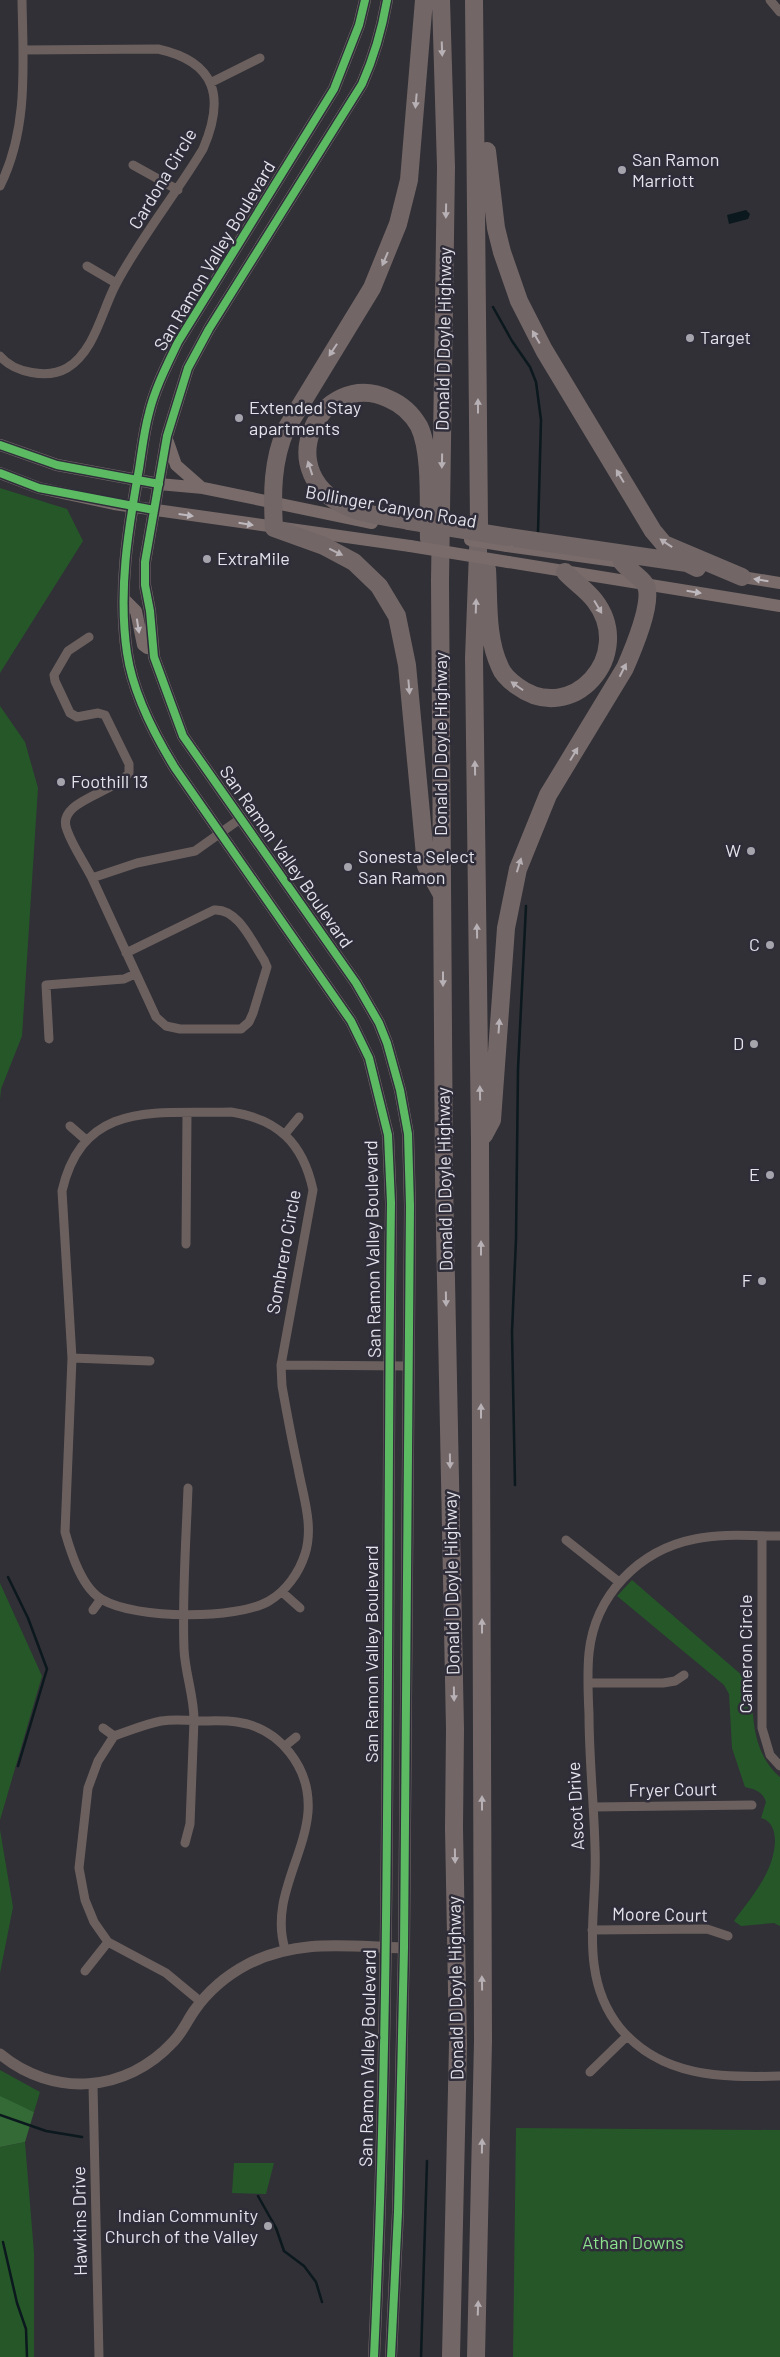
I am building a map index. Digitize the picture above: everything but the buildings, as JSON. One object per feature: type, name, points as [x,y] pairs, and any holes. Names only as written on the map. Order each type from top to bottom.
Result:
[{"type":"highway","points":[[424,0],[409,180],[398,224],[372,288],[286,429],[277,451],[272,502],[274,528],[324,546],[354,562],[379,586],[397,616],[406,665],[426,866],[442,896]]},
{"type":"highway","name":"Donald D Doyle Highway","points":[[441,0],[446,167],[440,581],[444,1180],[455,1718],[458,2044],[451,2357]]},
{"type":"highway","name":"Donald D Doyle Highway","points":[[474,0],[479,525],[474,658],[480,1142],[483,2051],[476,2357]]},
{"type":"highway","points":[[475,91],[485,118],[490,190],[498,236],[510,277],[530,324],[653,531],[664,544],[742,577]]},
{"type":"highway","points":[[440,581],[431,570],[426,455],[418,425],[409,412],[397,402],[384,396],[368,393],[352,395],[338,400],[317,419],[307,447],[307,462],[312,475],[322,488],[334,499],[353,509],[409,525],[507,542],[687,563],[704,571]]},
{"type":"highway","points":[[479,525],[486,538],[490,620],[495,655],[500,669],[510,681],[523,690],[538,696],[561,696],[583,688],[602,668],[607,656],[608,629],[602,613],[593,599],[565,572]]},
{"type":"highway","points":[[480,1142],[492,1120],[506,928],[518,869],[537,818],[548,795],[625,668],[634,647],[648,601],[645,584],[622,562]]},
{"type":"main road","name":"San Ramon Valley Boulevard","points":[[366,0],[359,25],[334,89],[178,342],[162,374],[149,413],[132,507],[123,578],[128,654],[138,691],[156,738],[219,833],[351,1021],[368,1058],[388,1135],[391,1203],[385,1947],[381,2210],[374,2357]]},
{"type":"main road","name":"San Ramon Valley Boulevard","points":[[387,0],[383,25],[371,64],[362,84],[209,329],[188,368],[167,436],[145,562],[145,586],[154,657],[183,736],[356,982],[380,1023],[400,1090],[408,1134],[409,1366],[404,1948],[398,2212],[391,2357]]},
{"type":"main road","points":[[167,436],[176,465],[186,476],[203,488]]},
{"type":"main road","name":"Bollinger Canyon Road","points":[[0,445],[57,465],[159,484],[203,488],[272,502],[409,525]]},
{"type":"main road","name":"Bollinger Canyon Road","points":[[0,473],[39,488],[132,507],[410,546],[780,606]]},
{"type":"main road","points":[[507,542],[622,562],[780,582]]},
{"type":"main road","points":[[124,599],[136,611],[143,645],[147,648],[153,648]]},
{"type":"street","points":[[0,186],[13,155],[20,122],[24,79],[22,0]]},
{"type":"street","points":[[770,0],[780,12]]},
{"type":"street","name":"Cardona Circle","points":[[0,356],[18,370],[53,372],[67,368],[82,354],[94,335],[116,283],[203,149],[212,128],[216,104],[210,82],[195,64],[175,53],[158,49],[22,50]]},
{"type":"street","points":[[210,82],[260,58]]},
{"type":"street","points":[[133,165],[178,190]]},
{"type":"street","points":[[87,266],[116,283]]},
{"type":"street","points":[[89,637],[68,651],[54,675],[55,681],[70,713],[77,717],[98,713],[105,715],[128,764],[129,773],[111,788],[73,806],[67,812],[64,820],[156,1018],[166,1026],[180,1029],[241,1029],[249,1022],[253,1013],[267,967],[233,914],[224,909],[214,910],[126,953]]},
{"type":"street","points":[[92,878],[137,863],[195,851],[240,819]]},
{"type":"street","points":[[49,1039],[46,985],[124,979],[135,974]]},
{"type":"street","name":"Sombrero Circle","points":[[231,1112],[250,1115],[268,1123],[285,1134],[299,1149],[310,1173],[313,1190],[281,1365],[282,1386],[308,1517],[305,1555],[294,1577],[282,1592],[254,1608],[229,1613],[184,1614],[149,1613],[124,1609],[101,1599],[78,1569],[70,1552],[66,1532],[72,1358],[62,1191],[66,1174],[75,1153],[86,1140],[105,1125],[123,1117],[231,1112]]},
{"type":"street","points":[[186,1244],[187,1113]]},
{"type":"street","points":[[285,1134],[299,1117]]},
{"type":"street","points":[[70,1126],[86,1140]]},
{"type":"street","points":[[72,1358],[150,1361]]},
{"type":"street","points":[[281,1365],[409,1366]]},
{"type":"street","points":[[185,1843],[190,1824],[194,1720],[194,1705],[184,1652],[188,1488]]},
{"type":"street","name":"Cameron Circle","points":[[762,1536],[762,1728],[770,1755],[780,1766]]},
{"type":"street","name":"Ascot Drive","points":[[780,1536],[712,1537],[682,1542],[643,1561],[619,1582],[597,1620],[589,1652],[588,1683],[589,1766],[593,1807],[595,1888],[592,1964],[599,1991],[606,2006],[627,2036],[656,2059],[691,2072],[720,2076],[780,2076]]},
{"type":"street","points":[[566,1540],[619,1582]]},
{"type":"street","points":[[282,1592],[300,1608]]},
{"type":"street","points":[[94,1610],[101,1599]]},
{"type":"street","points":[[588,1683],[664,1683],[675,1681],[684,1675]]},
{"type":"street","points":[[201,2002],[166,1972],[108,1942],[94,1922],[85,1900],[79,1868],[88,1788],[98,1760],[114,1736],[162,1721],[223,1721],[248,1724],[268,1734],[285,1746],[302,1774],[307,1792],[308,1810],[282,1903],[281,1924],[285,1949]]},
{"type":"street","points":[[103,1728],[114,1736]]},
{"type":"street","points":[[285,1746],[296,1737]]},
{"type":"street","name":"Fryer Court","points":[[593,1807],[752,1805]]},
{"type":"street","name":"Moore Court","points":[[592,1930],[707,1929],[728,1936]]},
{"type":"street","points":[[85,1971],[108,1942]]},
{"type":"street","points":[[0,2054],[38,2077],[55,2082],[93,2085],[123,2076],[153,2060],[174,2041],[201,2002],[238,1969],[285,1949],[310,1945],[404,1948]]},
{"type":"street","points":[[590,2072],[627,2036]]},
{"type":"street","name":"Hawkins Drive","points":[[93,2085],[99,2357]]},
{"type":"green space","points":[[0,488],[67,509],[83,541],[0,673]]},
{"type":"green space","points":[[0,706],[25,742],[38,788],[22,1036],[1,1089],[0,1100]]},
{"type":"green space","points":[[632,1580],[752,1684],[754,1722],[759,1746],[771,1768],[780,1777],[780,1926],[774,1923],[741,1926],[734,1921],[766,1874],[775,1842],[772,1827],[768,1821],[761,1818],[766,1802],[765,1799],[758,1792],[745,1787],[732,1748],[729,1694],[724,1685],[617,1596]]},
{"type":"green space","points":[[0,1583],[42,1676],[0,1820]]},
{"type":"green space","points":[[0,1830],[13,1907],[0,1973]]},
{"type":"green space","points":[[0,2070],[40,2092],[34,2112],[23,2107],[0,2128]]},
{"type":"green space","points":[[0,2096],[34,2112],[25,2142],[0,2147]]},
{"type":"green space","name":"Athan Downs","points":[[516,2128],[780,2130],[780,2357],[513,2357]]},
{"type":"green space","points":[[25,2142],[34,2253],[34,2357],[0,2357],[0,2147]]},
{"type":"green space","points":[[234,2163],[274,2163],[266,2194],[232,2193]]},
{"type":"shaded area","points":[[746,210],[750,214],[748,219],[729,224],[727,215]]},
{"type":"waterway","points":[[493,307],[512,341],[530,367],[536,382],[541,420],[538,532]]},
{"type":"waterway","points":[[515,1485],[512,1332],[516,1239],[518,1069],[526,906]]},
{"type":"waterway","points":[[8,1577],[28,1618],[47,1669],[18,1766]]},
{"type":"waterway","points":[[0,2115],[46,2131],[82,2137]]},
{"type":"waterway","points":[[421,2357],[427,2161]]},
{"type":"waterway","points":[[258,2196],[276,2228],[284,2251],[304,2266],[316,2282],[322,2302]]},
{"type":"waterway","points":[[3,2242],[17,2303],[26,2329],[27,2357]]},
{"type":"cycle path","points":[[365,0],[359,25],[334,89],[178,342],[158,386],[146,427],[131,515],[124,584],[124,630],[134,683],[145,713],[159,741],[175,768],[351,1021],[369,1058],[388,1135],[391,1203],[386,1925],[384,2069],[374,2357]]},
{"type":"cycle path","points":[[387,0],[377,43],[362,84],[209,329],[188,368],[167,436],[145,562],[145,585],[150,611],[154,657],[183,736],[356,983],[379,1023],[387,1043],[400,1090],[408,1134],[410,1206],[404,1948],[398,2212],[391,2357]]},
{"type":"cycle path","points":[[0,445],[57,465],[159,484]]},
{"type":"cycle path","points":[[0,473],[39,488],[154,510]]},
{"type":"place","name":"San Ramon Marriott","points":[[622,170]]},
{"type":"place","name":"Target","points":[[690,338]]},
{"type":"place","name":"Extended Stay apartments","points":[[239,418]]},
{"type":"place","name":"ExtraMile","points":[[207,559]]},
{"type":"place","name":"Foothill 13","points":[[61,782]]},
{"type":"place","name":"W","points":[[751,851]]},
{"type":"place","name":"Sonesta Select San Ramon","points":[[348,867]]},
{"type":"place","name":"C","points":[[770,945]]},
{"type":"place","name":"D","points":[[754,1044]]},
{"type":"place","name":"E","points":[[770,1175]]},
{"type":"place","name":"F","points":[[762,1281]]},
{"type":"place","name":"Indian Community Church of the Valley","points":[[268,2226]]}]
